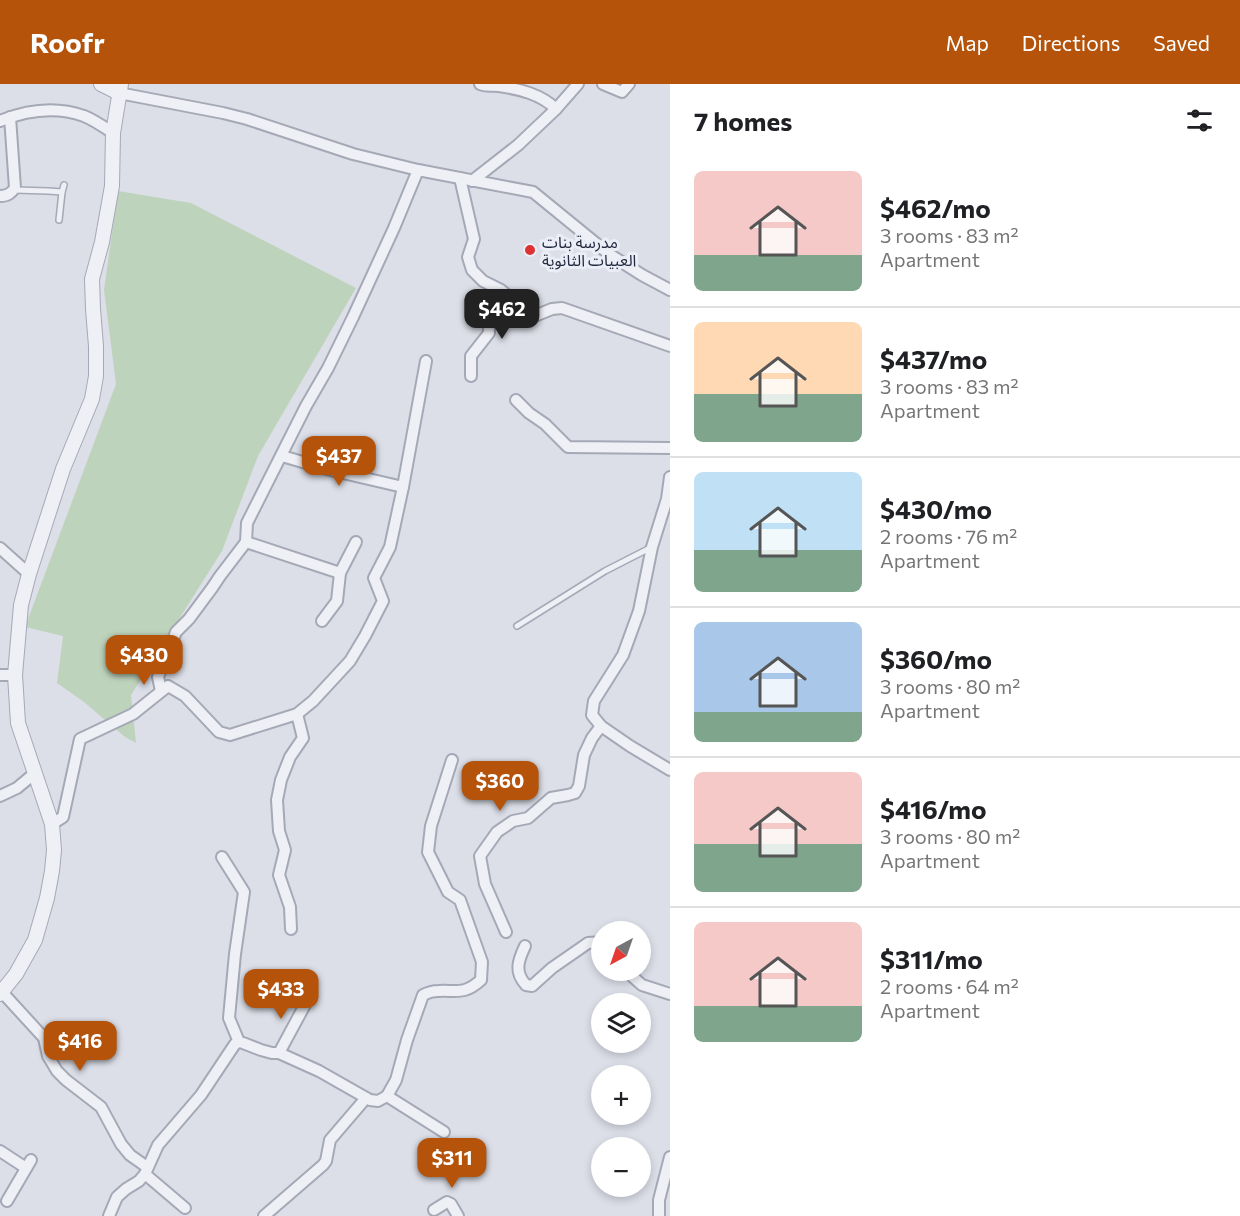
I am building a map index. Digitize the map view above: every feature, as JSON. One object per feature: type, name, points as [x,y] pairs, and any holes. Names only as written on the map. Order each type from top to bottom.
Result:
[{"type":"street","points":[[101,84],[247,119],[353,154],[417,170],[533,192],[609,254],[670,290]]},
{"type":"street","points":[[480,84],[522,90],[549,102],[556,109]]},
{"type":"street","points":[[472,180],[518,145],[556,109],[578,84]]},
{"type":"street","points":[[603,84],[621,92],[629,84]]},
{"type":"street","points":[[120,89],[113,133],[112,186],[93,279],[96,376],[92,399],[63,469],[21,605],[15,675],[18,723],[52,824],[54,850],[52,871],[35,940],[16,974],[1,993],[44,1038],[48,1056],[57,1071],[101,1107],[121,1144],[130,1155],[185,1208]]},
{"type":"street","points":[[0,196],[6,196],[15,188],[5,119],[36,111],[60,110],[85,116],[113,133]]},
{"type":"street","points":[[161,691],[158,677],[176,632],[189,619],[246,542],[247,523],[353,317],[394,228],[417,170]]},
{"type":"street","points":[[460,178],[474,239],[468,257],[472,270],[483,281],[501,290],[528,313],[537,315],[562,308],[670,346]]},
{"type":"street","points":[[471,376],[471,356],[489,333],[489,327],[507,296]]},
{"type":"street","points":[[52,824],[63,817],[80,739],[133,714],[168,686],[185,696],[219,732],[230,735],[297,714],[350,661],[383,602],[374,578],[390,547],[404,487],[426,361]]},
{"type":"street","points":[[516,400],[568,447],[670,448]]},
{"type":"street","points":[[282,456],[404,487]]},
{"type":"street","points":[[670,477],[667,499],[652,547],[639,611],[624,655],[594,701],[592,715],[601,726],[670,770]]},
{"type":"street","points":[[246,542],[340,573]]},
{"type":"street","points":[[322,621],[337,601],[340,573],[357,542]]},
{"type":"street","points":[[0,549],[29,574]]},
{"type":"street","points":[[0,675],[15,675]]},
{"type":"street","points":[[291,929],[290,907],[279,874],[285,850],[279,831],[277,800],[281,780],[290,757],[303,738],[297,714]]},
{"type":"street","points":[[506,932],[485,884],[480,856],[497,832],[513,821],[528,818],[551,798],[574,793],[579,786],[584,755],[601,726]]},
{"type":"street","points":[[239,1042],[261,1050],[279,1053],[318,1071],[366,1098],[378,1101],[387,1096],[396,1080],[423,994],[436,991],[456,992],[472,988],[481,980],[482,962],[460,900],[448,892],[428,852],[431,826],[452,760]]},
{"type":"street","points":[[0,796],[17,788],[35,773]]},
{"type":"street","points":[[222,856],[244,892],[229,1018],[239,1042]]},
{"type":"street","points":[[525,946],[518,962],[521,979],[526,985],[532,986],[552,968],[591,943]]},
{"type":"street","points":[[637,981],[642,985],[670,994]]},
{"type":"street","points":[[279,1053],[307,1001]]},
{"type":"street","points":[[109,1216],[117,1197],[139,1181],[158,1145],[201,1095],[239,1042]]},
{"type":"street","points":[[387,1096],[444,1132]]},
{"type":"street","points":[[264,1216],[323,1165],[326,1161],[330,1140],[366,1098]]},
{"type":"street","points":[[0,1151],[28,1164],[7,1201]]},
{"type":"street","points":[[658,1216],[659,1200],[670,1157]]},
{"type":"street","points":[[434,1210],[447,1202],[451,1204],[458,1216]]},
{"type":"lane","points":[[59,220],[64,185]]},
{"type":"lane","points":[[13,190],[62,192]]},
{"type":"lane","points":[[517,626],[605,571],[652,547]]},
{"type":"green space","points":[[118,191],[191,203],[356,288],[258,456],[222,551],[131,695],[136,743],[125,737],[84,702],[57,683],[63,636],[25,627],[116,384],[104,290]]},
{"type":"place","name":"مدرسة بنات العبيات الثانوية","points":[[530,250]]}]
